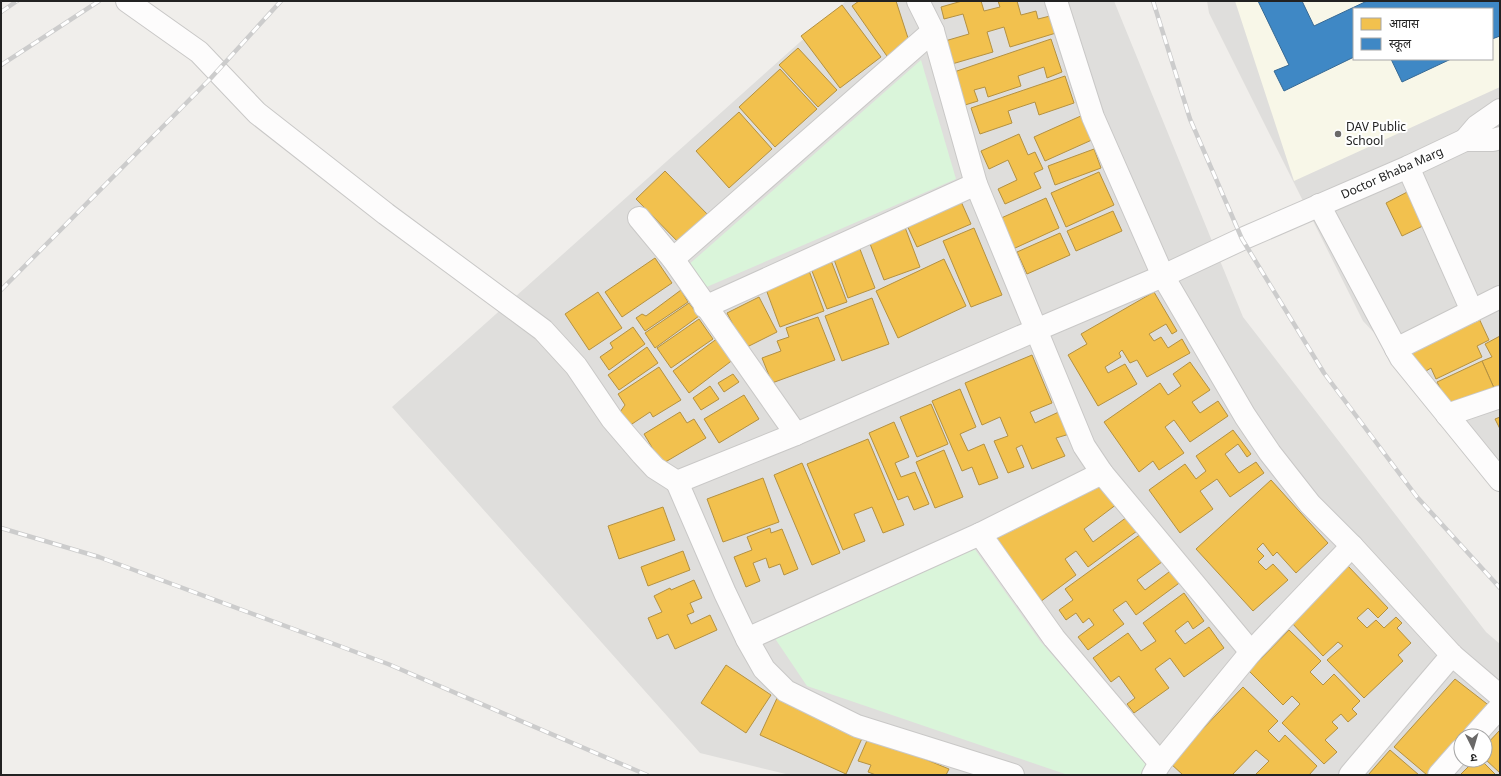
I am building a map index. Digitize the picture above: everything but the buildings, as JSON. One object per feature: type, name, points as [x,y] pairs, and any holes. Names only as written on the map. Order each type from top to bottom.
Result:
[{"type":"street","points":[[127,1],[199,52],[257,113],[386,214],[543,330],[576,366],[612,419],[642,454],[656,468],[677,482],[725,593],[747,639],[764,669],[786,691],[857,726],[1014,775]]},
{"type":"street","points":[[918,1],[933,31],[976,184],[1084,446],[1102,473],[1251,652]]},
{"type":"street","points":[[1056,1],[1093,117],[1163,276],[1245,416],[1270,453],[1310,504],[1352,546],[1452,655],[1500,696]]},
{"type":"street","points":[[673,259],[933,31]]},
{"type":"street","name":"Doctor Bhaba Marg","points":[[677,482],[796,434],[1163,276],[1319,205],[1408,167],[1465,140],[1477,126],[1500,110]]},
{"type":"street","name":"Doctor Bhaba Marg","points":[[1465,140],[1498,141]]},
{"type":"street","points":[[1408,167],[1472,310]]},
{"type":"street","points":[[706,307],[976,184]]},
{"type":"street","points":[[1319,205],[1401,358],[1500,480]]},
{"type":"street","points":[[639,218],[673,259],[796,434]]},
{"type":"street","points":[[1396,348],[1500,297]]},
{"type":"street","points":[[1447,416],[1500,396]]},
{"type":"street","points":[[747,639],[980,534],[1102,473]]},
{"type":"street","points":[[980,534],[1054,638],[1157,769],[1251,652],[1352,546]]},
{"type":"street","points":[[1350,775],[1452,655]]},
{"type":"street","points":[[1481,728],[1500,707]]},
{"type":"street","points":[[1439,775],[1453,759]]},
{"type":"shaded area","points":[[846,1],[1114,1],[1243,317],[1486,632],[1500,644],[1500,775],[790,775],[700,753],[392,407]]},
{"type":"shaded area","points":[[1207,1],[1500,1],[1500,467],[1363,321],[1209,13]]},
{"type":"shaded area","name":"DAV Public School","points":[[1235,1],[1500,1],[1500,87],[1294,181]]},
{"type":"green space","points":[[921,60],[956,179],[702,289],[686,267]]},
{"type":"green space","points":[[971,544],[1040,641],[1149,766],[1140,775],[1068,775],[807,686],[774,637]]},
{"type":"railway","points":[[1,12],[17,1]]},
{"type":"railway","points":[[1,65],[99,1]]},
{"type":"railway","points":[[1,290],[211,78],[281,1]]},
{"type":"railway","points":[[1153,1],[1190,119],[1242,239],[1324,373],[1417,497],[1500,588]]},
{"type":"railway","points":[[1,528],[99,557],[388,664],[647,775]]},
{"type":"place","name":"DAV Public School","points":[[1338,134]]}]
